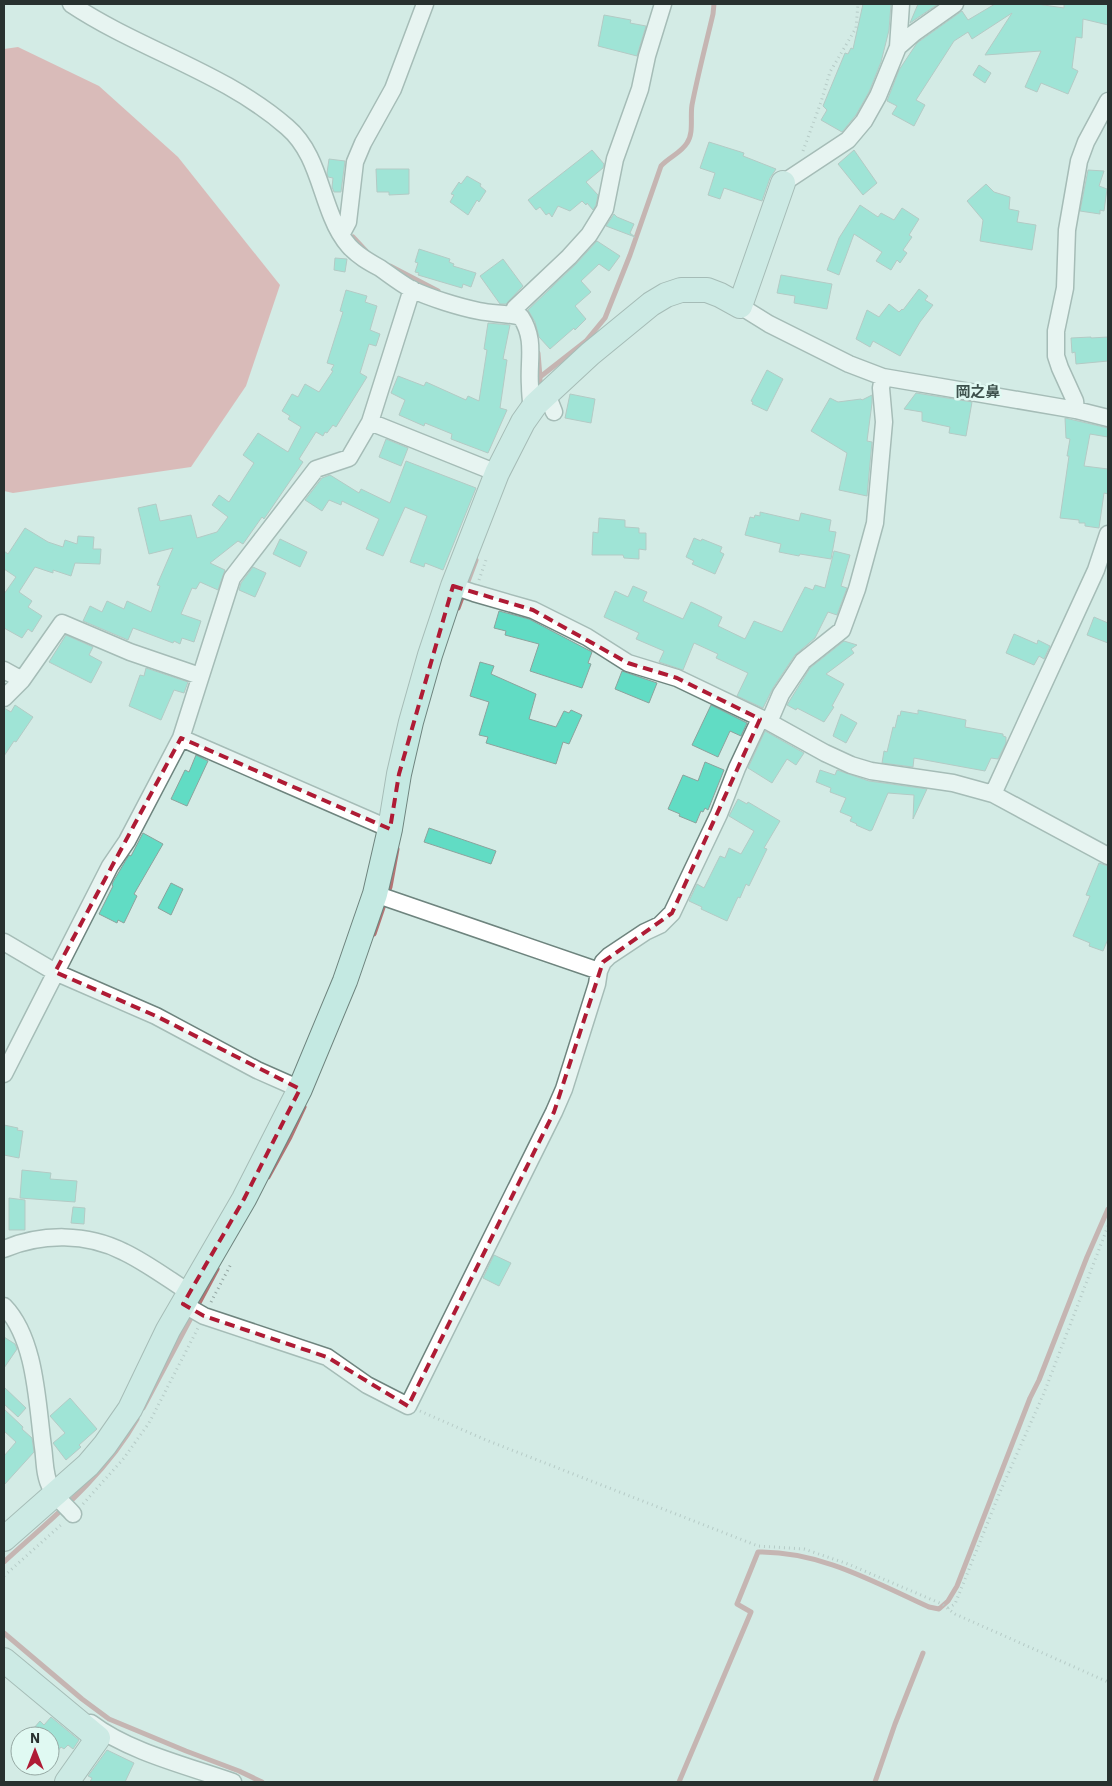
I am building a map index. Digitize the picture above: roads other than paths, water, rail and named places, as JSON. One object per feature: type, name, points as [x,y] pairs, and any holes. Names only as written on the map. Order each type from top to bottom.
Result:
[{"type":"street","points":[[71,4],[115,30],[221,82],[264,109],[289,128],[305,147],[332,218],[341,235],[348,246],[360,257],[412,289],[461,307],[482,312],[513,312],[520,317],[528,331],[532,358],[529,384],[543,403]]},
{"type":"street","points":[[341,235],[348,222],[355,162],[393,88],[425,4]]},
{"type":"street","points":[[513,312],[574,252],[589,235],[605,209],[615,159],[640,88],[647,56],[663,4]]},
{"type":"street","points":[[740,306],[783,183],[848,140],[857,130],[878,96],[898,47],[902,4]]},
{"type":"street","points":[[898,47],[914,33],[955,4]]},
{"type":"street","points":[[1076,410],[1075,401],[1056,356],[1056,331],[1065,288],[1068,230],[1079,161],[1086,142],[1108,101]]},
{"type":"street","points":[[4,1074],[110,866],[127,841],[181,738],[236,570],[316,469],[349,458],[370,422],[412,289]]},
{"type":"street","points":[[4,1539],[65,1505],[88,1465],[105,1445],[130,1409],[190,1305],[300,1089],[382,897],[399,774],[411,722],[430,654],[461,589],[497,473],[511,443],[543,403],[590,354],[637,315],[666,295],[681,290],[707,290],[720,295],[769,324],[849,364],[883,377],[1076,410],[1108,418]]},
{"type":"street","points":[[4,1249],[19,1243],[49,1238],[73,1238],[98,1242],[124,1252],[190,1305],[327,1357],[367,1385],[408,1406],[554,1112],[564,1089],[597,984],[599,971],[604,962],[609,956],[660,924],[672,913],[719,814],[737,768],[764,720],[804,661],[842,630],[857,588],[875,523],[884,422],[881,388],[883,377]]},
{"type":"street","points":[[370,422],[497,473]]},
{"type":"street","points":[[993,794],[1096,570],[1108,534]]},
{"type":"street","points":[[461,589],[533,610],[587,637],[628,663],[677,678],[851,765],[870,771],[953,783],[993,794],[1108,856]]},
{"type":"street","points":[[4,698],[22,680],[62,623],[130,652],[200,676]]},
{"type":"street","points":[[4,670],[22,680]]},
{"type":"street","points":[[181,738],[390,829]]},
{"type":"street","points":[[382,897],[599,971]]},
{"type":"street","points":[[4,942],[55,972],[156,1016],[257,1070],[300,1089]]},
{"type":"street","points":[[4,1306],[17,1323],[26,1342],[35,1390],[47,1479],[65,1505]]},
{"type":"street","points":[[4,1652],[64,1702],[101,1730],[128,1746],[233,1782]]},
{"type":"street","points":[[4,1660],[98,1738],[154,1761],[180,1764]]},
{"type":"street","points":[[67,1782],[98,1738]]},
{"type":"waterway","points":[[540,389],[540,377],[586,341],[605,318],[630,255],[661,166],[682,150],[689,139],[692,105],[714,4]]},
{"type":"waterway","points":[[353,237],[366,251]]},
{"type":"waterway","points":[[390,266],[438,291]]},
{"type":"waterway","points":[[538,353],[540,377]]},
{"type":"waterway","points":[[458,608],[476,560]]},
{"type":"waterway","points":[[374,934],[390,887],[397,849]]},
{"type":"waterway","points":[[268,1177],[304,1107]]},
{"type":"waterway","points":[[679,1782],[751,1612],[737,1604],[758,1552],[781,1553],[825,1562],[867,1578],[929,1607],[939,1609],[948,1601],[957,1586],[1030,1398],[1108,1209]]},
{"type":"waterway","points":[[143,1408],[217,1269]]},
{"type":"waterway","points":[[4,1562],[93,1478],[124,1440],[137,1419]]},
{"type":"waterway","points":[[4,1633],[82,1699],[109,1719],[262,1782]]},
{"type":"waterway","points":[[875,1782],[923,1653]]},
{"type":"district","name":"岡之鼻","points":[[978,391]]}]
